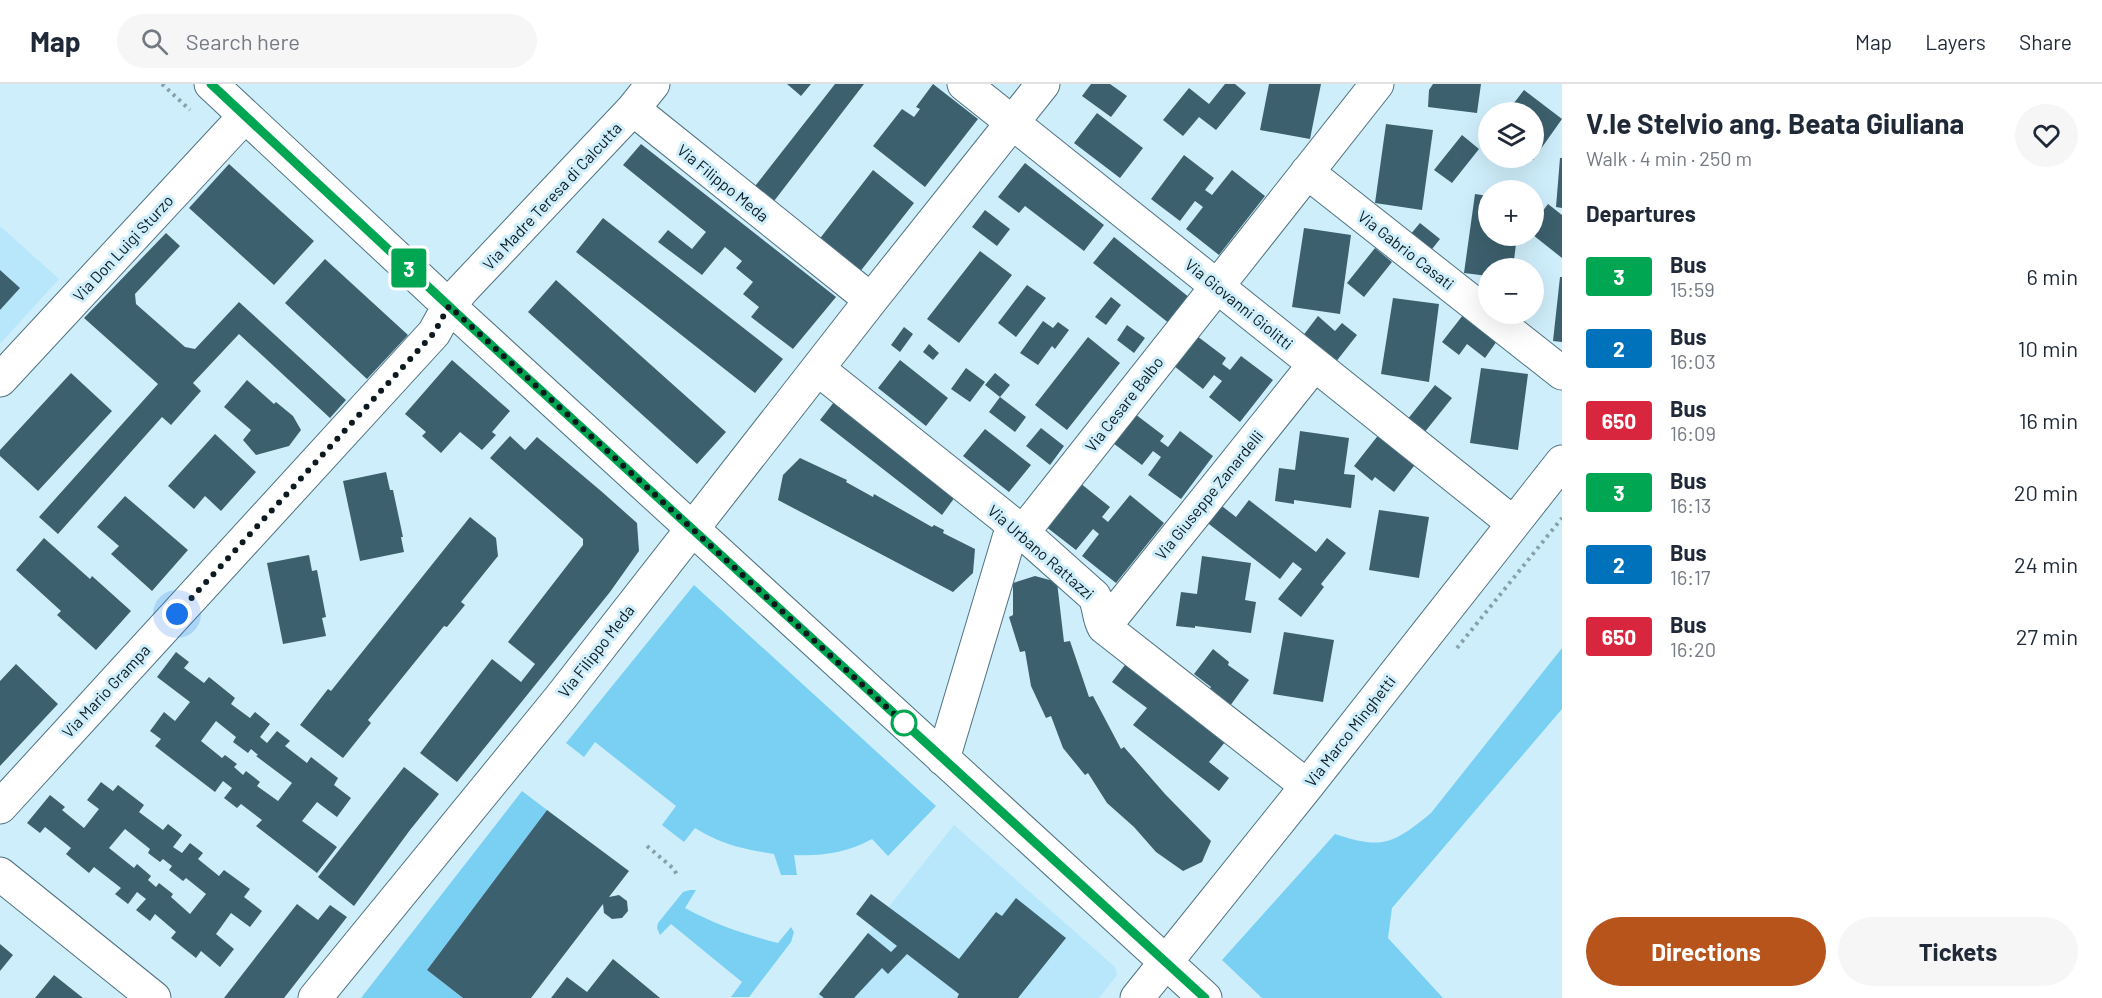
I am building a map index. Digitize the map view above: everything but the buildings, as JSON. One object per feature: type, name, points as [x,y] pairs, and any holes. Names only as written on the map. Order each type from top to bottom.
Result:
[{"type":"street","points":[[211,84],[449,306],[1205,998]]},
{"type":"street","name":"Via Madre Teresa di Calcutta","points":[[449,306],[633,110],[653,84]]},
{"type":"street","name":"Via Giovanni Giolitti","points":[[964,84],[1513,524]]},
{"type":"street","name":"Via Filippo Meda","points":[[315,998],[561,697],[870,300],[1043,84]]},
{"type":"street","name":"Via Cesare Balbo","points":[[944,759],[1009,538],[1031,522],[1377,84]]},
{"type":"street","name":"Via Filippo Meda","points":[[633,110],[870,300]]},
{"type":"street","name":"Via Don Luigi Sturzo","points":[[0,380],[245,116]]},
{"type":"street","name":"Via Gabrio Casati","points":[[1307,172],[1562,373]]},
{"type":"street","name":"Via Mario Grampa","points":[[0,807],[434,333],[449,306]]},
{"type":"street","name":"Via Giuseppe Zanardelli","points":[[1104,627],[1314,365]]},
{"type":"street","name":"Via Urbano Rattazzi","points":[[818,369],[1020,530],[1094,596],[1100,607],[1099,619],[1104,627]]},
{"type":"street","name":"Via Marco Minghetti","points":[[1137,998],[1562,462]]},
{"type":"street","points":[[1104,627],[1307,786]]},
{"type":"street","points":[[0,874],[154,998]]},
{"type":"path","points":[[647,846],[674,869],[677,875]]},
{"type":"shaded area","points":[[0,226],[59,279],[0,344]]},
{"type":"shaded area","points":[[694,585],[936,806],[888,856],[872,839],[853,848],[834,853],[794,855],[797,875],[781,875],[774,854],[733,846],[695,828],[684,842],[662,825],[676,806],[595,742],[584,757],[566,743]]},
{"type":"shaded area","points":[[1562,648],[1562,709],[1392,908],[1388,938],[1443,998],[1262,998],[1222,960],[1335,834],[1365,842],[1387,841],[1407,832],[1431,813]]},
{"type":"shaded area","points":[[522,791],[547,810],[427,970],[463,998],[361,998]]},
{"type":"shaded area","points":[[954,825],[1115,967],[1117,975],[1099,998],[816,998]]},
{"type":"shaded area","points":[[696,890],[685,908],[719,924],[778,943],[791,927],[794,932],[791,942],[749,997],[731,997],[742,982],[671,924],[660,935],[657,928],[658,923],[683,892]]},
{"type":"bus line","name":"3","points":[[211,84],[466,322],[1205,998]]},
{"type":"route","points":[[177,614],[434,333],[449,306],[904,723]]}]
